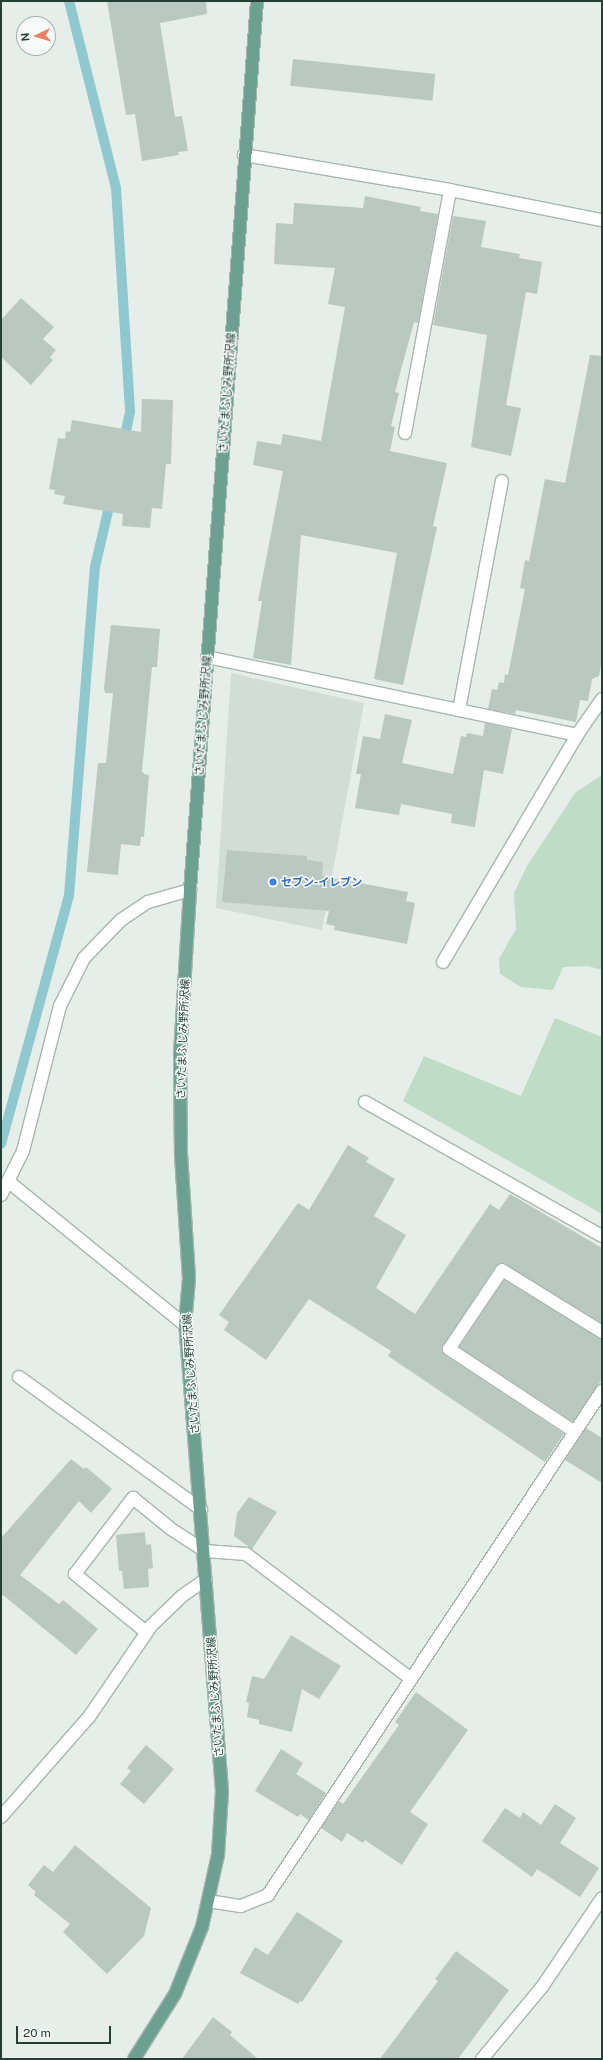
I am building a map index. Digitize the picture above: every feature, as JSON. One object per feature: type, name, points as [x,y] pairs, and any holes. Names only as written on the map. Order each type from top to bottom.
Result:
[{"type":"main road","name":"さいたまふじみ野所沢線","points":[[136,2058],[175,1994],[202,1927],[218,1855],[222,1791],[205,1551],[185,1325],[189,1278],[181,1155],[180,1054],[207,657],[244,155],[257,1]]},
{"type":"street","points":[[244,155],[450,190],[602,220]]},
{"type":"street","points":[[405,432],[450,190]]},
{"type":"street","points":[[459,710],[502,481]]},
{"type":"street","points":[[207,657],[577,735]]},
{"type":"street","points":[[443,962],[577,735],[602,699]]},
{"type":"street","points":[[1,1195],[9,1182],[23,1151],[60,1006],[84,958],[121,920],[148,902],[190,890]]},
{"type":"street","points":[[365,1102],[602,1236]]},
{"type":"street","points":[[9,1182],[185,1325]]},
{"type":"street","points":[[574,1432],[449,1349],[502,1270],[602,1332]]},
{"type":"street","points":[[20,1377],[201,1509]]},
{"type":"street","points":[[208,1901],[241,1906],[268,1895],[574,1432],[600,1397]]},
{"type":"street","points":[[146,1632],[75,1574],[133,1498],[171,1529],[205,1551],[246,1554],[411,1679]]},
{"type":"street","points":[[1,1817],[88,1717],[146,1632],[182,1596],[206,1580]]},
{"type":"street","points":[[482,2059],[542,1987],[602,1898]]},
{"type":"shaded area","points":[[231,673],[364,703],[322,930],[216,908]]},
{"type":"green space","points":[[602,775],[602,970],[588,966],[563,967],[553,990],[521,987],[500,974],[499,959],[516,929],[514,893],[527,866],[575,793]]},
{"type":"green space","points":[[555,1018],[602,1037],[602,1214],[403,1101],[424,1056],[521,1096]]},
{"type":"building","points":[[107,1],[206,1],[207,14],[160,23],[175,117],[182,116],[188,151],[178,152],[179,155],[142,161],[135,114],[126,115]]},
{"type":"building","points":[[293,59],[435,74],[432,101],[290,86]]},
{"type":"building","points":[[365,196],[421,207],[420,211],[438,214],[418,323],[414,322],[395,392],[399,393],[391,426],[395,427],[390,451],[447,463],[433,526],[437,527],[403,685],[374,679],[397,553],[301,535],[291,665],[253,658],[262,601],[258,601],[283,471],[253,465],[257,441],[281,445],[283,434],[321,441],[345,307],[328,304],[335,268],[274,264],[276,223],[293,224],[294,203],[363,208]]},
{"type":"building","points":[[453,216],[486,221],[481,247],[520,254],[519,258],[542,262],[537,294],[526,292],[506,405],[521,408],[511,456],[471,447],[487,335],[433,325]]},
{"type":"building","points":[[21,298],[54,327],[43,339],[56,350],[50,357],[53,360],[31,385],[1,357],[1,320]]},
{"type":"building","points":[[590,355],[602,356],[602,660],[599,676],[592,679],[588,701],[580,700],[576,722],[516,710],[515,714],[488,709],[492,689],[497,690],[499,682],[504,683],[505,674],[508,675],[525,589],[520,588],[525,560],[529,561],[545,479],[565,483]]},
{"type":"building","points":[[142,399],[173,400],[171,464],[166,464],[162,509],[152,508],[150,528],[122,526],[123,514],[63,504],[65,496],[54,494],[55,490],[49,489],[58,438],[65,439],[66,431],[70,432],[72,420],[141,432]]},
{"type":"building","points":[[111,625],[160,629],[157,667],[152,667],[142,771],[144,774],[149,775],[144,837],[141,837],[140,846],[121,844],[118,875],[87,872],[98,763],[106,763],[113,693],[105,693],[104,688]]},
{"type":"building","points":[[385,714],[412,720],[402,763],[453,774],[461,736],[466,737],[467,733],[483,736],[485,723],[512,729],[503,774],[484,770],[475,827],[451,823],[452,814],[401,804],[399,815],[355,808],[361,774],[356,774],[363,736],[380,739]]},
{"type":"building","points":[[227,850],[307,856],[307,860],[323,862],[322,876],[408,892],[406,901],[415,903],[407,944],[334,930],[335,926],[326,924],[329,911],[222,902]]},
{"type":"building","points":[[348,1145],[369,1158],[366,1162],[395,1179],[374,1216],[406,1235],[376,1288],[415,1314],[490,1204],[499,1210],[510,1194],[602,1248],[602,1323],[502,1263],[496,1266],[442,1348],[445,1355],[564,1434],[545,1462],[388,1356],[391,1351],[309,1299],[266,1360],[224,1330],[229,1322],[219,1315],[298,1203],[309,1210]]},
{"type":"building","points":[[504,1280],[602,1339],[602,1379],[573,1422],[459,1347]]},
{"type":"building","points":[[586,1428],[602,1438],[602,1483],[565,1460]]},
{"type":"building","points":[[71,1459],[84,1469],[86,1467],[112,1489],[91,1513],[79,1501],[20,1575],[59,1604],[63,1600],[98,1629],[76,1655],[3,1595],[1,1597],[1,1538]]},
{"type":"building","points":[[249,1497],[277,1512],[252,1549],[234,1536],[237,1513]]},
{"type":"building","points":[[145,1532],[146,1545],[151,1544],[153,1568],[148,1569],[149,1587],[124,1589],[122,1571],[119,1571],[116,1535]]},
{"type":"building","points":[[291,1635],[341,1666],[319,1699],[302,1689],[292,1732],[259,1724],[259,1720],[247,1717],[249,1703],[246,1702],[252,1676],[264,1679]]},
{"type":"building","points":[[416,1692],[468,1730],[410,1812],[428,1824],[402,1865],[365,1840],[363,1843],[347,1833],[342,1842],[321,1828],[339,1801],[343,1804],[399,1725],[395,1722]]},
{"type":"building","points":[[146,1745],[174,1769],[144,1804],[120,1784],[131,1771],[127,1768]]},
{"type":"building","points":[[281,1749],[303,1763],[296,1774],[326,1793],[309,1820],[300,1814],[298,1817],[255,1791]]},
{"type":"building","points":[[555,1804],[576,1818],[560,1843],[599,1868],[580,1897],[537,1869],[532,1877],[482,1841],[505,1808],[520,1818],[523,1812],[541,1825]]},
{"type":"building","points":[[75,1845],[151,1908],[144,1936],[107,1974],[63,1932],[70,1924],[34,1895],[36,1892],[28,1885],[44,1865],[53,1872]]},
{"type":"building","points":[[297,1912],[343,1941],[302,2002],[300,2001],[298,2004],[240,1973],[255,1947],[268,1955]]},
{"type":"building","points":[[456,1951],[509,1990],[458,2059],[380,2059],[438,1981],[435,1979]]},
{"type":"building","points":[[213,2017],[232,2032],[230,2035],[258,2059],[182,2059]]},
{"type":"waterway","points":[[69,1],[116,188],[130,412],[124,441]]},
{"type":"waterway","points":[[1,1144],[69,896],[95,567],[111,498]]},
{"type":"place","name":"セブン-イレブン","points":[[273,882]]}]
